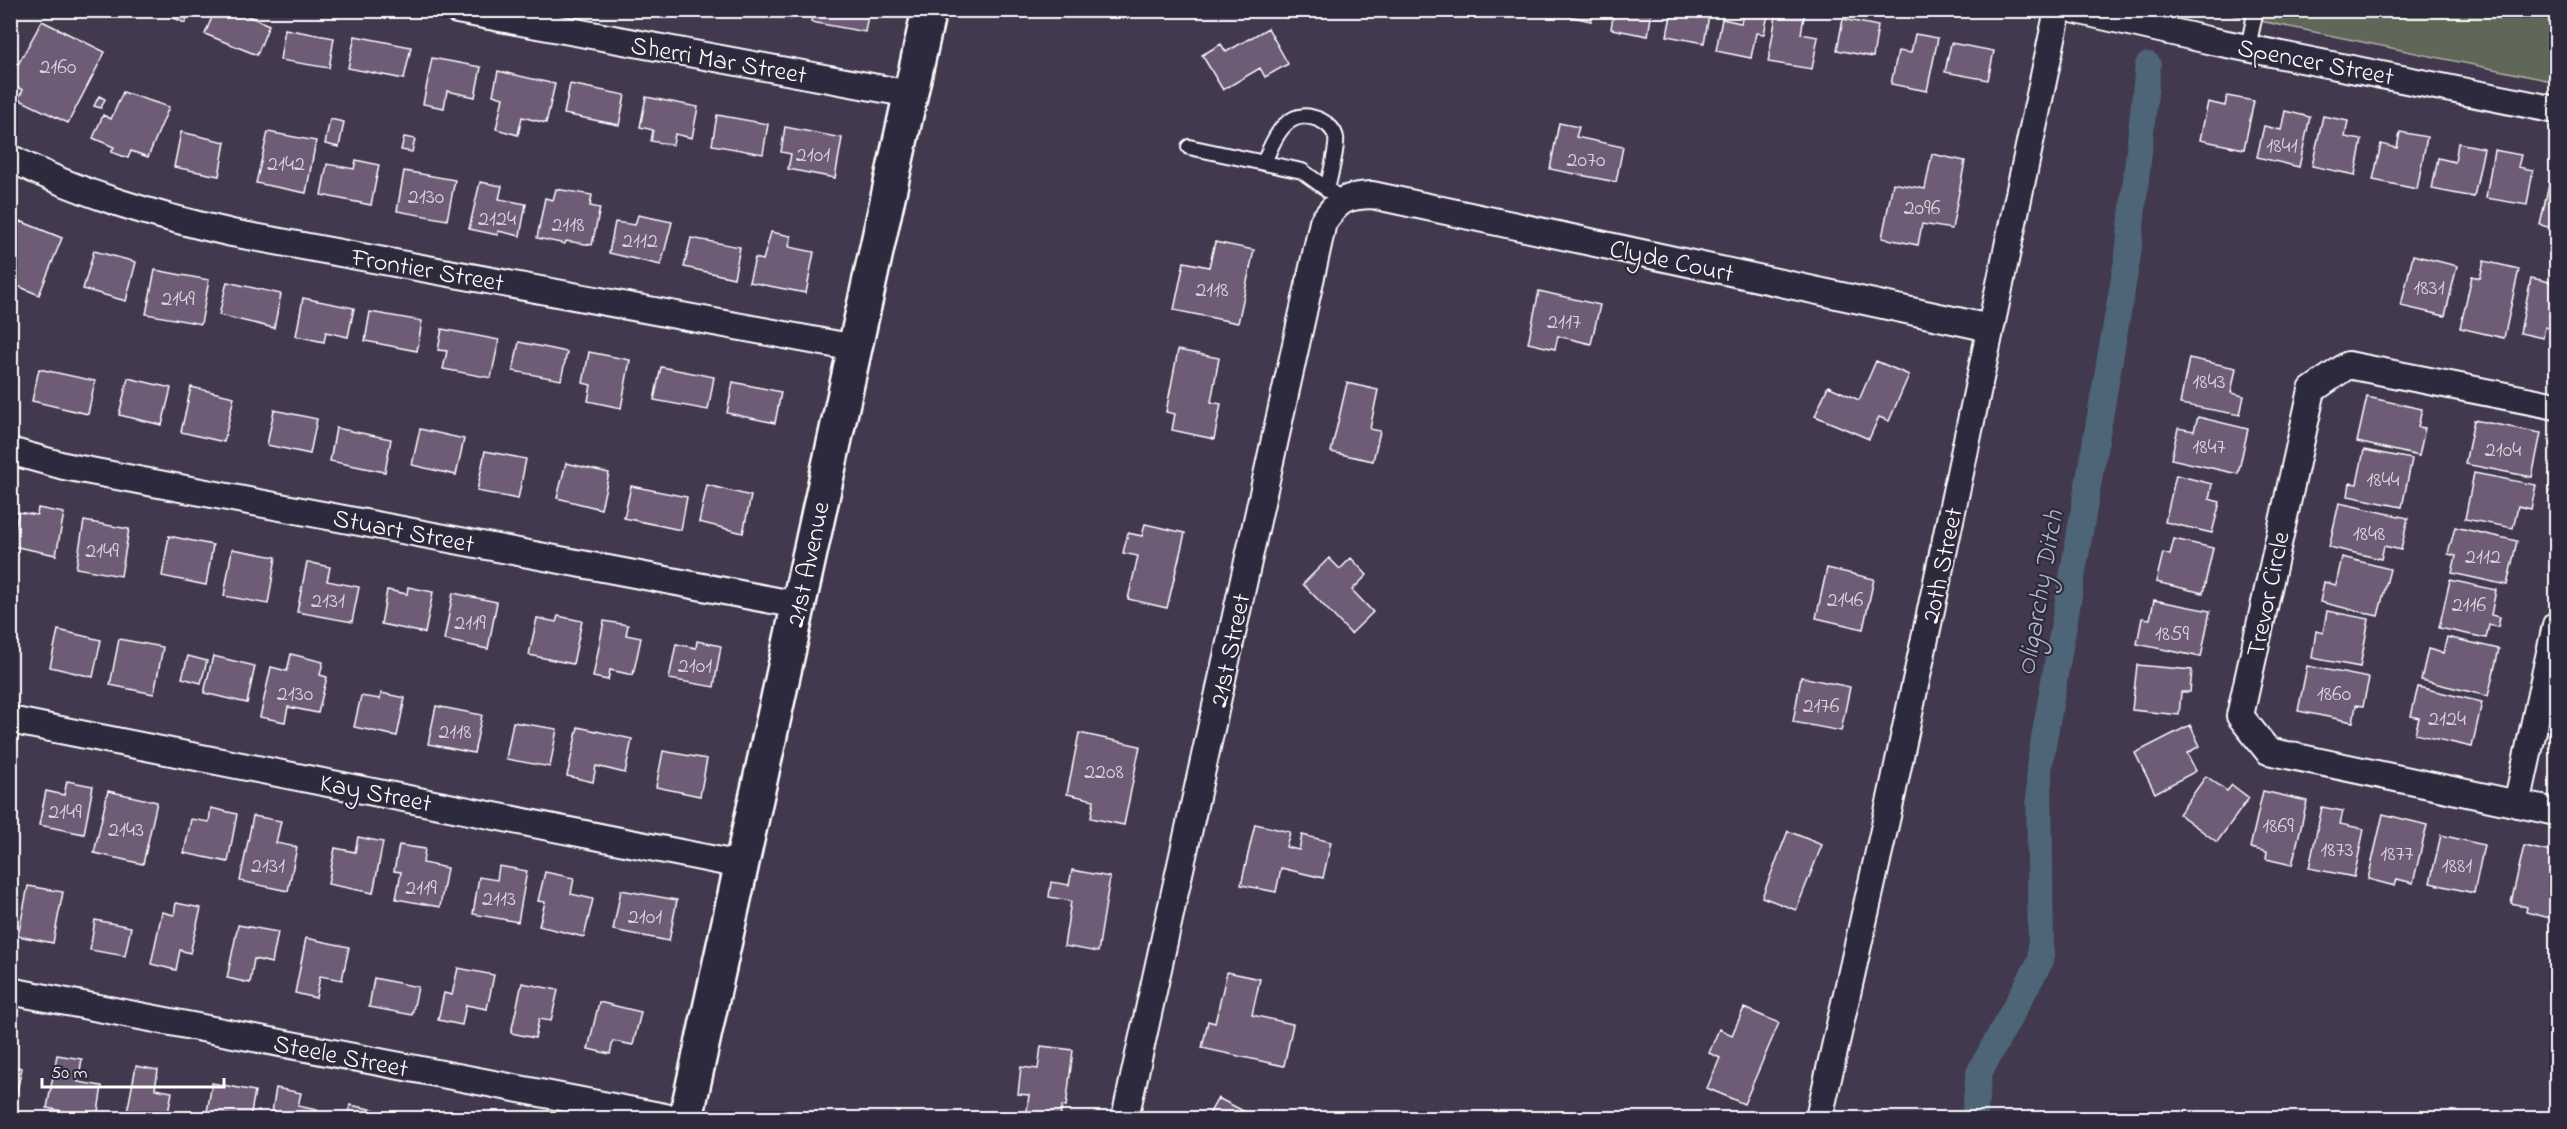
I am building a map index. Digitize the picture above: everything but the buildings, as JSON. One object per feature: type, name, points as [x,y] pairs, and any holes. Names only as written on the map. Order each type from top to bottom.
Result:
[{"type":"street","name":"Sherri Mar Street","points":[[457,10],[910,94]]},
{"type":"street","name":"21st Avenue","points":[[686,1119],[929,10]]},
{"type":"street","name":"20th Street","points":[[1819,1119],[1895,783],[2058,10]]},
{"type":"street","name":"Spencer Street","points":[[2076,10],[2556,110]]},
{"type":"street","name":"Frontier Street","points":[[10,158],[103,198],[211,228],[855,348]]},
{"type":"street","name":"Clyde Court","points":[[1341,195],[1372,195],[1990,328]]},
{"type":"street","name":"21st Street","points":[[1125,1119],[1323,222],[1341,195]]},
{"type":"street","name":"Trevor Circle","points":[[2556,406],[2348,365],[2312,390],[2240,716],[2268,751],[2556,812]]},
{"type":"street","name":"Stuart Street","points":[[10,451],[75,468],[798,605]]},
{"type":"street","points":[[2517,804],[2556,625]]},
{"type":"street","name":"Kay Street","points":[[10,720],[741,865]]},
{"type":"street","name":"Steele Street","points":[[10,991],[670,1119]]},
{"type":"lane","points":[[2248,47],[2256,10]]},
{"type":"lane","points":[[1264,163],[1274,136],[1291,119],[1311,116],[1329,124],[1336,139],[1341,195]]},
{"type":"lane","points":[[1189,147],[1302,171],[1341,195]]},
{"type":"green space","points":[[2212,11],[2556,11],[2556,82]]},
{"type":"waterway","name":"Oligarchy Ditch","points":[[1974,1118],[1979,1073],[2041,960],[2039,768],[2128,255],[2148,65]]}]
